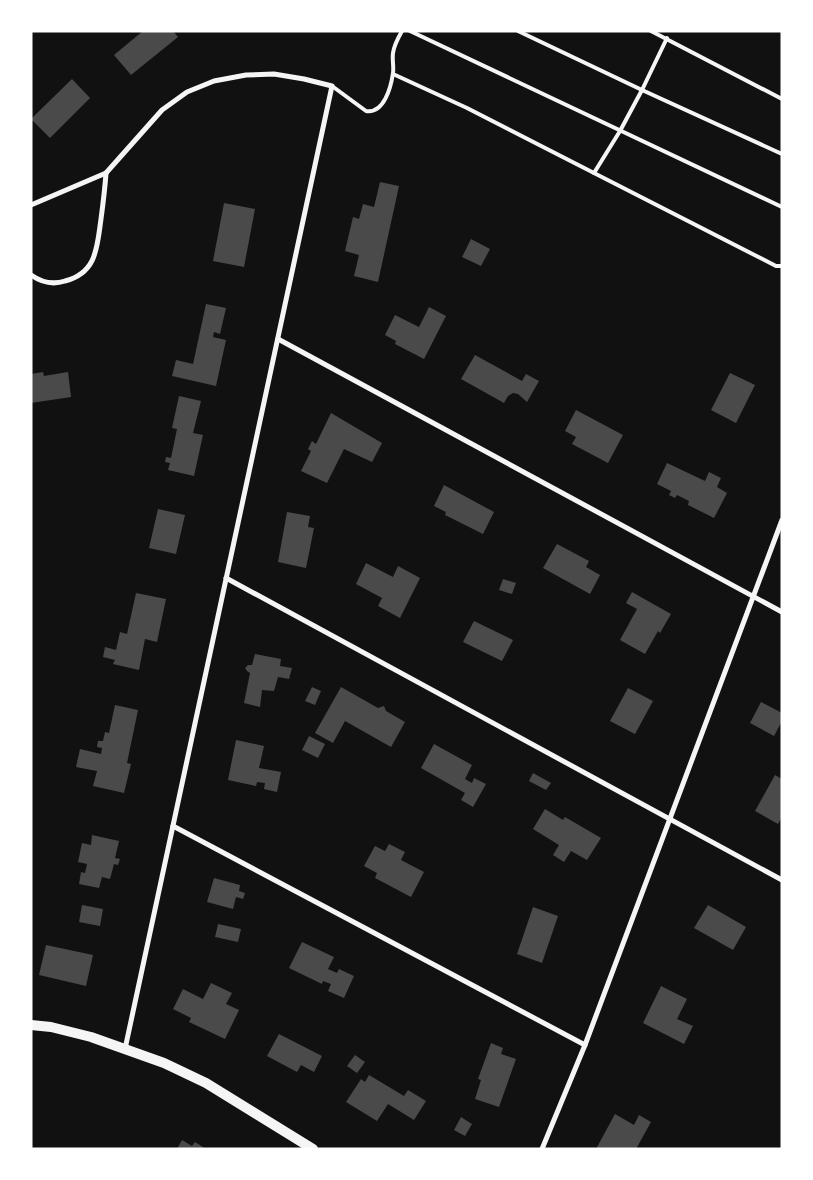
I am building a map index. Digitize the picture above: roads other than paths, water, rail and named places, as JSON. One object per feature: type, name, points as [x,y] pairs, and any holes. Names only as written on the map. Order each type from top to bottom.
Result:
[{"type":"main road","points":[[31,1025],[51,1027],[91,1037],[164,1063],[206,1083],[313,1149]]},
{"type":"street","points":[[31,205],[106,173],[162,110],[187,92],[214,81],[246,75],[274,74],[304,78],[332,86],[125,1049]]},
{"type":"street","points":[[31,275],[42,281],[61,282],[78,276],[91,263],[98,246],[106,173]]},
{"type":"street","points":[[278,339],[782,612]]},
{"type":"street","points":[[542,1149],[585,1045],[782,520]]},
{"type":"street","points":[[226,578],[782,880]]},
{"type":"street","points":[[173,826],[585,1045]]},
{"type":"lane","points":[[332,86],[366,111],[372,112],[377,110],[385,100],[393,74],[393,54],[396,41],[402,31]]},
{"type":"lane","points":[[410,31],[782,207]]},
{"type":"lane","points":[[518,31],[782,154]]},
{"type":"lane","points":[[651,31],[782,99]]},
{"type":"lane","points":[[594,173],[620,132],[667,38]]},
{"type":"lane","points":[[393,74],[467,108],[776,266],[782,266]]}]
